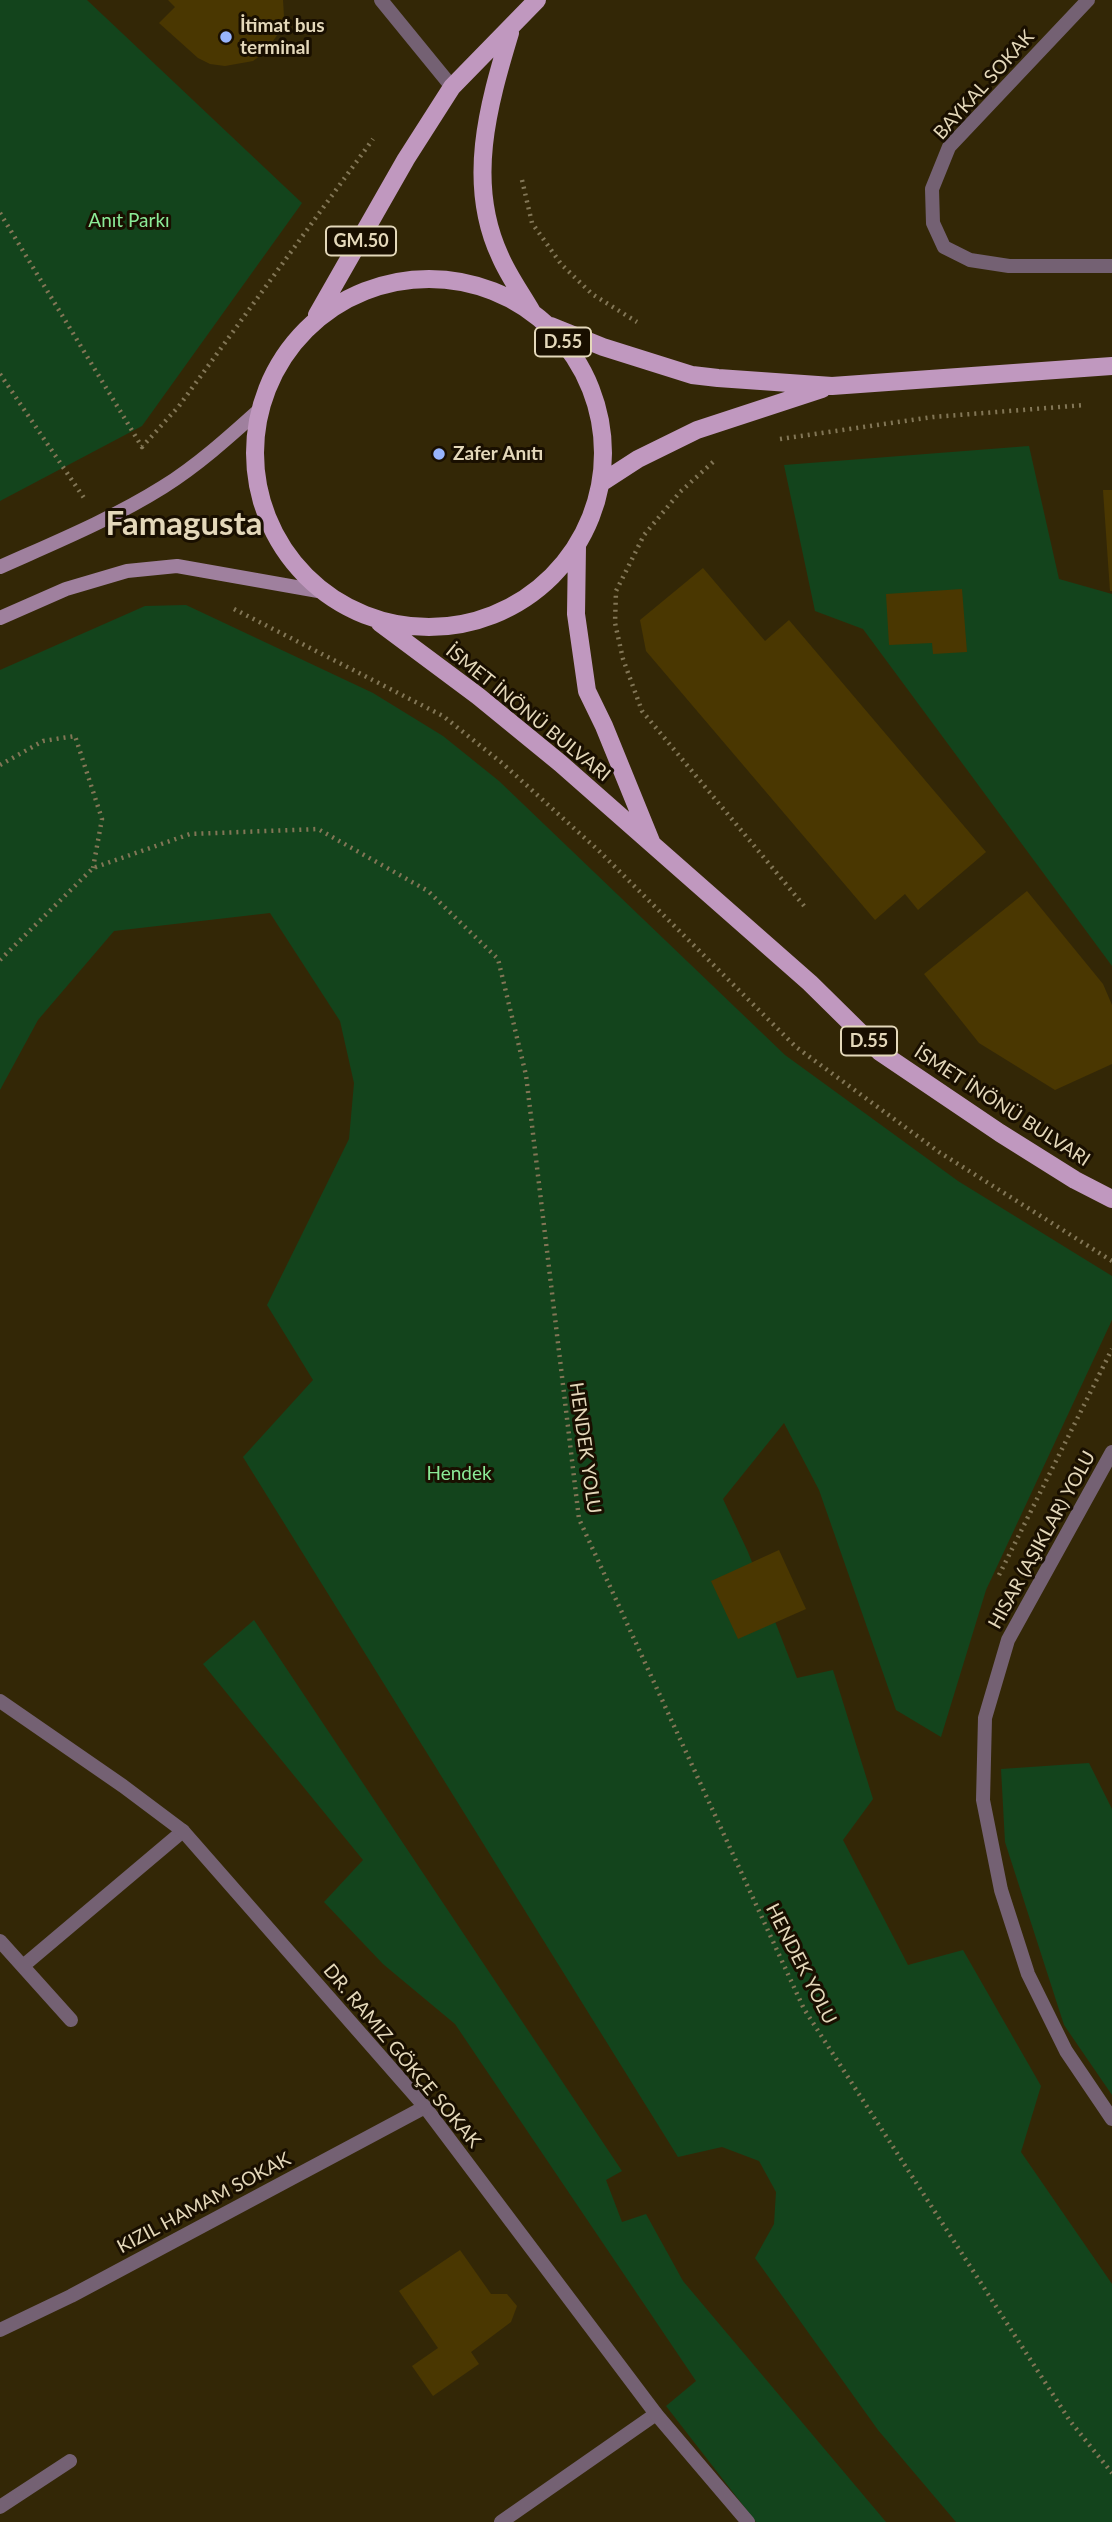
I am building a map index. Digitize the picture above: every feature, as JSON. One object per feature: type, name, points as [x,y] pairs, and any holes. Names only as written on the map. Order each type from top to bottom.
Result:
[{"type":"main road","name":"GM.50","points":[[314,321],[406,159],[452,87],[537,0]]},
{"type":"main road","name":"GM.50","points":[[511,29],[492,91],[481,185],[488,224],[500,257],[532,312]]},
{"type":"main road","name":"D.55","points":[[372,618],[410,626],[449,626],[487,617],[522,600],[552,576],[576,546],[592,516],[601,483],[604,440],[595,398],[577,359],[549,326],[532,312],[498,293],[461,281],[421,279],[383,285],[346,299],[314,321],[290,347],[271,377],[259,410],[253,450],[258,491],[272,530],[294,564],[324,592],[372,618],[478,696],[560,763],[810,983],[880,1052],[1021,1146],[1075,1180],[1112,1199]]},
{"type":"main road","points":[[549,326],[603,347],[692,374],[832,386],[1112,366]]},
{"type":"main road","points":[[601,483],[638,459],[697,430],[832,386]]},
{"type":"main road","points":[[0,566],[100,523],[165,486],[217,447],[259,410]]},
{"type":"main road","name":"D.55","points":[[576,546],[576,614],[587,691],[653,847]]},
{"type":"main road","points":[[0,618],[66,589],[127,571],[177,566],[324,592]]},
{"type":"street","points":[[381,0],[452,87]]},
{"type":"street","name":"BAYKAL SOKAK","points":[[1088,0],[949,147],[932,189],[933,223],[944,247],[970,260],[1009,266],[1112,265]]},
{"type":"street","points":[[1112,1452],[1008,1640],[985,1718],[983,1800],[1001,1890],[1028,1974],[1066,2051],[1112,2119]]},
{"type":"street","name":"DR. RAMIZ GÖKÇE SOKAK","points":[[0,1701],[124,1786],[183,1831],[425,2107],[656,2414],[748,2522]]},
{"type":"street","points":[[23,1966],[183,1831]]},
{"type":"street","points":[[0,1941],[71,2020]]},
{"type":"street","points":[[0,2330],[71,2296],[425,2107]]},
{"type":"street","points":[[501,2522],[656,2414]]},
{"type":"street","points":[[0,2507],[70,2461]]},
{"type":"path","points":[[0,213],[142,447],[179,406],[373,139]]},
{"type":"path","points":[[522,180],[533,223],[561,264],[592,294],[634,321],[645,324]]},
{"type":"path","points":[[0,374],[100,523]]},
{"type":"path","points":[[769,440],[933,417],[1085,405]]},
{"type":"path","points":[[722,458],[710,463],[680,492],[644,535],[616,591],[615,623],[623,659],[642,711],[805,906]]},
{"type":"path","points":[[228,605],[443,716],[502,763],[598,850],[796,1046],[939,1152],[1112,1261]]},
{"type":"path","points":[[0,765],[43,741],[75,736],[102,818],[93,869]]},
{"type":"path","name":"HENDEK YOLU","points":[[0,960],[93,869],[190,834],[318,829],[428,891],[498,959],[526,1075],[579,1519],[804,2009],[1070,2421],[1112,2473]]},
{"type":"path","points":[[999,1575],[1112,1349]]},
{"type":"green space","name":"Anıt Parkı","points":[[0,0],[87,0],[302,203],[142,426],[0,501]]},
{"type":"green space","points":[[1029,446],[1059,579],[1112,594],[1112,966],[863,629],[815,611],[784,465]]},
{"type":"green space","name":"Hendek","points":[[186,605],[373,693],[443,736],[499,781],[785,1055],[958,1181],[1112,1276],[1112,1320],[986,1590],[941,1737],[896,1710],[819,1490],[784,1423],[723,1499],[748,1552],[797,1678],[833,1670],[873,1799],[843,1840],[908,1965],[963,1950],[1041,2086],[1021,2152],[1112,2284],[1112,2522],[956,2522],[878,2430],[755,2258],[774,2224],[776,2192],[759,2161],[722,2147],[678,2157],[243,1457],[313,1380],[267,1305],[349,1139],[354,1083],[340,1021],[270,913],[114,931],[38,1020],[0,1090],[0,670],[145,606]]},
{"type":"green space","points":[[254,1620],[622,2171],[606,2180],[622,2222],[646,2214],[683,2281],[886,2522],[756,2522],[666,2406],[696,2381],[455,2024],[383,1964],[324,1902],[363,1860],[203,1664]]},
{"type":"green space","points":[[1089,1763],[1112,1809],[1112,2095],[1064,2025],[1005,1842],[1001,1769]]},
{"type":"building","name":"İtimat bus terminal","points":[[168,0],[283,0],[284,17],[281,30],[264,53],[253,61],[225,66],[210,64],[198,58],[159,23],[175,7]]},
{"type":"building","points":[[1103,490],[1112,490],[1112,591],[1110,591]]},
{"type":"building","points":[[703,568],[765,641],[789,620],[986,852],[918,910],[905,894],[875,920],[646,651],[640,620]]},
{"type":"building","points":[[962,589],[967,652],[933,654],[932,643],[889,645],[886,594]]},
{"type":"building","points":[[1027,891],[1103,984],[1112,1005],[1112,1064],[1055,1090],[979,1043],[924,974]]},
{"type":"building","points":[[779,1550],[806,1609],[738,1639],[711,1581]]},
{"type":"building","points":[[460,2250],[491,2294],[507,2294],[517,2306],[511,2322],[471,2352],[479,2364],[433,2396],[412,2366],[438,2348],[399,2291]]},
{"type":"place","name":"İtimat bus terminal","points":[[226,37]]},
{"type":"place","name":"Zafer Anıtı","points":[[439,454]]},
{"type":"district","name":"Famagusta","points":[[184,524]]}]
